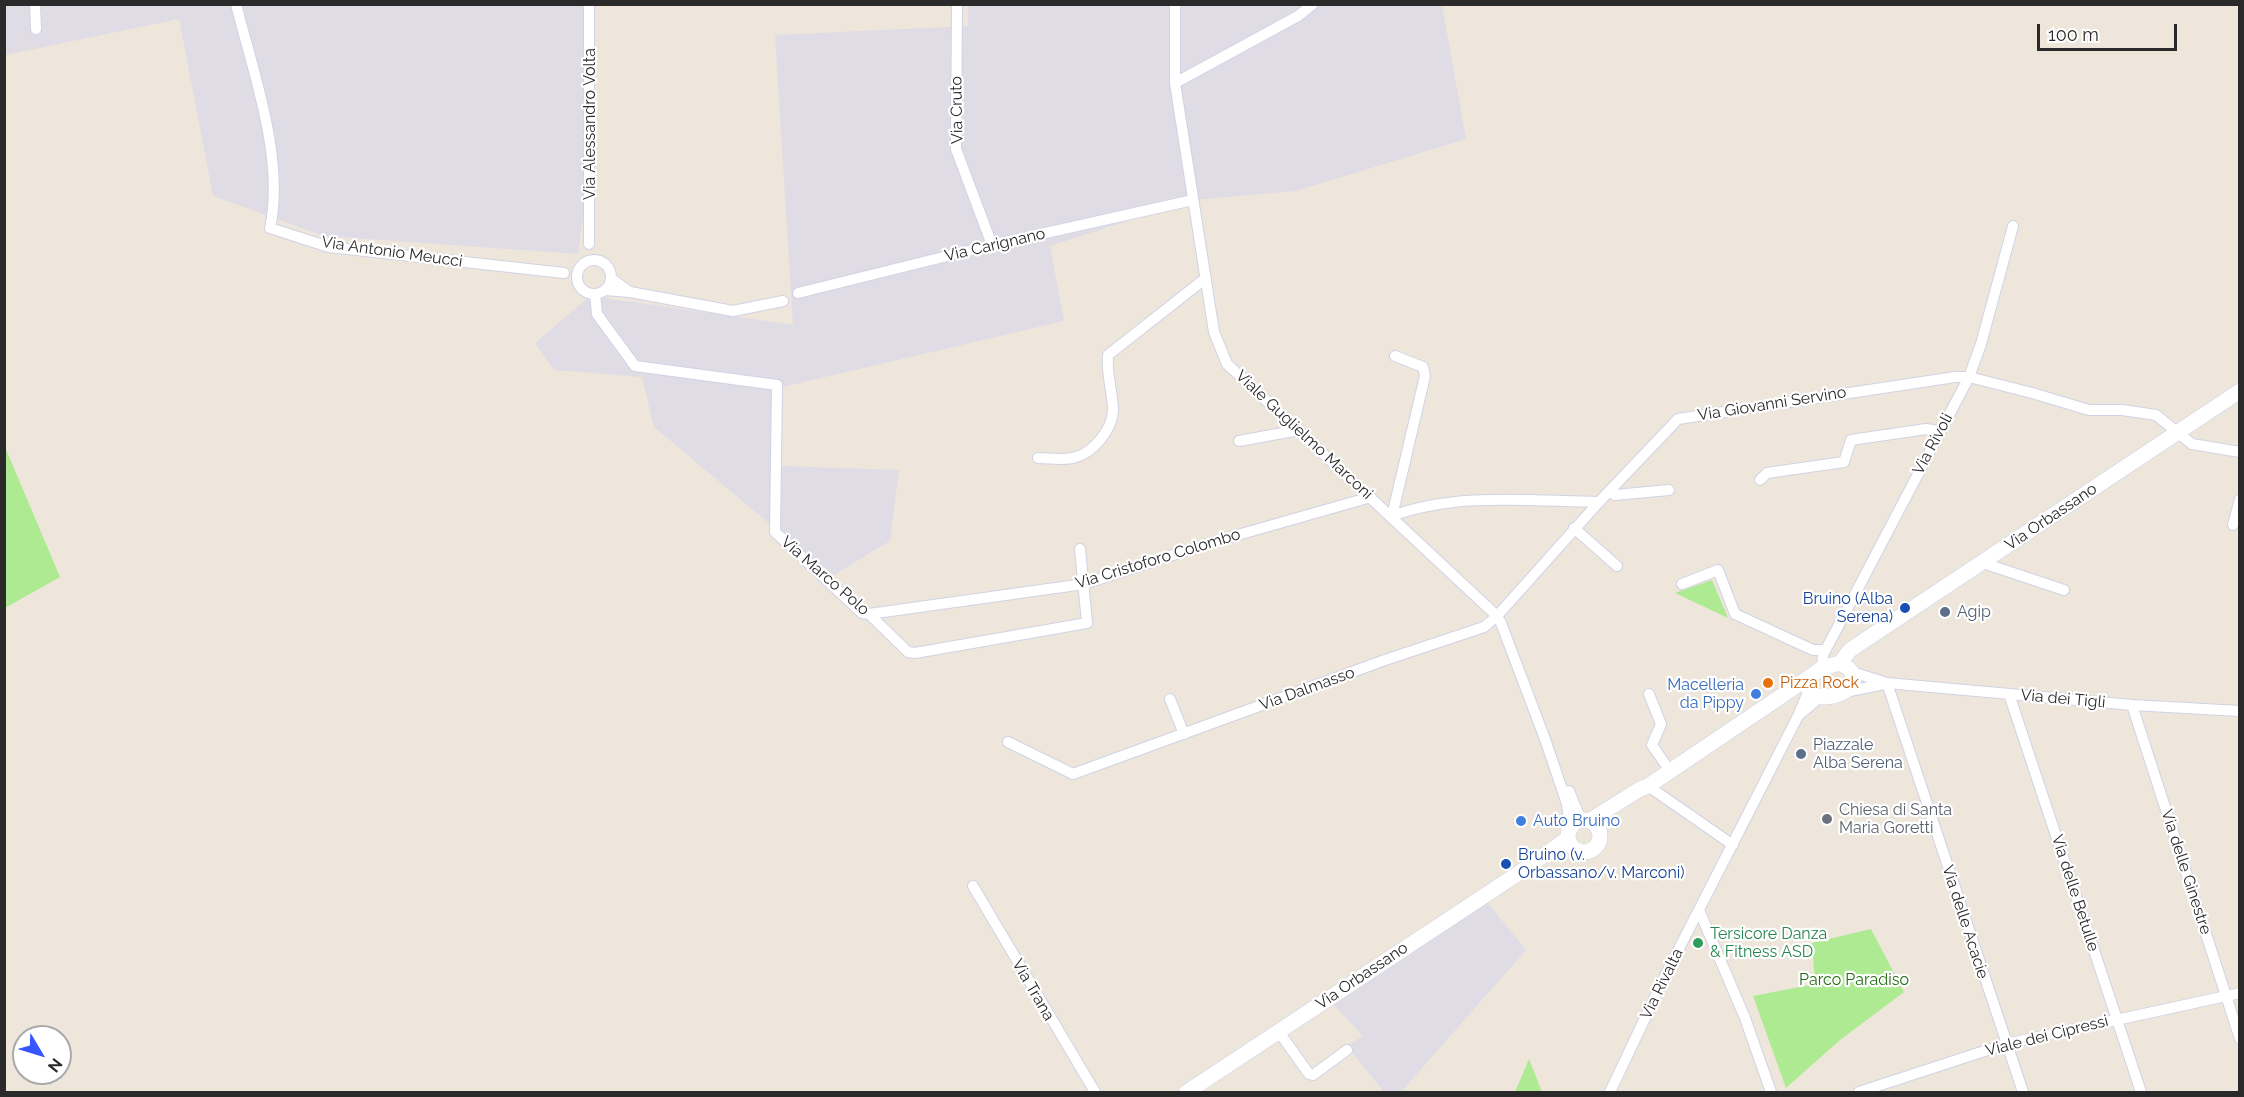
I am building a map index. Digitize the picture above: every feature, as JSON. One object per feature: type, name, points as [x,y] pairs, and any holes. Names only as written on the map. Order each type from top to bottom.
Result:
[{"type":"main road","name":"Via Orbassano","points":[[1187,1092],[1580,831],[1606,822],[1643,793],[1648,786],[1767,707],[1781,694],[1815,683],[1847,668],[1863,643],[2240,391]]},
{"type":"main road","name":"Via Orbassano","points":[[1815,683],[1831,697],[1845,692],[1852,683],[1847,668]]},
{"type":"street","points":[[34,4],[36,29]]},
{"type":"street","name":"Via Antonio Meucci","points":[[236,4],[272,148],[273,213],[270,228],[329,247],[564,273]]},
{"type":"street","name":"Via Alessandro Volta","points":[[582,265],[589,244],[589,4]]},
{"type":"street","name":"Via Cruto","points":[[957,4],[956,149],[992,245]]},
{"type":"street","name":"Viale Guglielmo Marconi","points":[[1175,4],[1175,83],[1214,332],[1227,364],[1497,616],[1580,831]]},
{"type":"street","points":[[1175,83],[1298,16],[1312,4]]},
{"type":"street","name":"Via Carignano","points":[[798,293],[992,245],[1193,200]]},
{"type":"street","name":"Via Rivoli","points":[[1815,683],[1825,650],[1969,377],[1981,344],[2013,226]]},
{"type":"street","points":[[589,244],[609,268],[612,279],[630,292]]},
{"type":"street","points":[[564,273],[596,259],[601,261]]},
{"type":"street","points":[[578,280],[582,265]]},
{"type":"street","points":[[564,273],[578,280],[585,291],[630,292],[733,311],[783,301]]},
{"type":"street","points":[[1038,458],[1076,458],[1100,440],[1110,424],[1113,411],[1108,355],[1206,278]]},
{"type":"street","points":[[600,292],[612,279]]},
{"type":"street","name":"Via Marco Polo","points":[[600,292],[597,314],[635,366],[777,385],[775,532],[862,613],[869,614],[908,652],[915,653],[1087,623],[1080,549]]},
{"type":"street","points":[[1392,516],[1425,376],[1423,367],[1395,356]]},
{"type":"street","name":"Via Giovanni Servino","points":[[1599,502],[1678,419],[1955,377],[1969,377],[2089,410],[2122,410],[2156,415],[2192,444],[2240,453]]},
{"type":"street","points":[[1760,480],[1767,473],[1844,462],[1851,440],[1926,429],[1939,431]]},
{"type":"street","points":[[1239,441],[1299,430]]},
{"type":"street","points":[[1609,491],[1615,495],[1670,489]]},
{"type":"street","name":"Via Cristoforo Colombo","points":[[869,614],[1084,584],[1213,542],[1371,497]]},
{"type":"street","points":[[2233,525],[2240,500]]},
{"type":"street","points":[[1392,516],[1417,507],[1472,501],[1599,502]]},
{"type":"street","name":"Via Dalmasso","points":[[1008,742],[1072,774],[1385,660],[1484,627],[1497,616],[1599,502]]},
{"type":"street","points":[[1574,528],[1617,566]]},
{"type":"street","points":[[1983,563],[2064,590]]},
{"type":"street","points":[[1682,584],[1718,570],[1734,614],[1813,650],[1825,650],[1847,668]]},
{"type":"street","name":"Via dei Tigli","points":[[1847,668],[1887,683],[2132,705],[2240,711]]},
{"type":"street","name":"Via Rivalta","points":[[1610,1092],[1664,978],[1815,683]]},
{"type":"street","name":"Via dei Tigli","points":[[1845,692],[1887,683]]},
{"type":"street","name":"Via delle Acacie","points":[[1887,683],[2023,1092]]},
{"type":"street","points":[[1649,694],[1661,724],[1652,745],[1670,771]]},
{"type":"street","name":"Via delle Betulle","points":[[2009,694],[2141,1092]]},
{"type":"street","points":[[1170,699],[1184,734]]},
{"type":"street","name":"Via delle Ginestre","points":[[2132,705],[2240,1039]]},
{"type":"street","points":[[1648,786],[1733,845]]},
{"type":"street","name":"Via Trana","points":[[973,886],[1095,1092]]},
{"type":"street","points":[[1699,910],[1745,1018],[1771,1092]]},
{"type":"street","name":"Viale dei Cipressi","points":[[1859,1092],[2006,1044],[2240,993]]},
{"type":"street","points":[[1278,1032],[1309,1074],[1313,1074],[1347,1050]]},
{"type":"shaded area","points":[[968,4],[1442,5],[1466,139],[1296,191],[1193,200],[1050,246],[1064,321],[778,388],[782,466],[899,470],[890,541],[832,576],[654,427],[642,377],[554,370],[535,343],[590,296],[793,325],[775,35],[968,26]]},
{"type":"shaded area","points":[[5,5],[585,5],[583,216],[578,254],[324,236],[213,196],[179,19],[5,55]]},
{"type":"shaded area","points":[[1487,902],[1526,950],[1401,1092],[1384,1092],[1347,1046],[1363,1036],[1334,1005]]},
{"type":"green space","points":[[5,447],[60,577],[4,608]]},
{"type":"green space","points":[[1712,580],[1728,618],[1675,593]]},
{"type":"green space","name":"Parco Paradiso","points":[[1871,929],[1904,992],[1840,1040],[1786,1088],[1753,996],[1815,984],[1812,943]]},
{"type":"green space","points":[[1529,1059],[1542,1092],[1515,1092]]},
{"type":"place","name":"Bruino (Alba Serena)","points":[[1905,608]]},
{"type":"place","name":"Agip","points":[[1945,612]]},
{"type":"place","name":"Pizza Rock","points":[[1768,683]]},
{"type":"place","name":"Macelleria da Pippy","points":[[1756,694]]},
{"type":"place","name":"Piazzale Alba Serena","points":[[1801,754]]},
{"type":"place","name":"Chiesa di Santa Maria Goretti","points":[[1827,819]]},
{"type":"place","name":"Auto Bruino","points":[[1521,821]]},
{"type":"place","name":"Bruino (v. Orbassano/v. Marconi)","points":[[1506,864]]},
{"type":"place","name":"Tersicore Danza & Fitness ASD","points":[[1698,943]]}]
